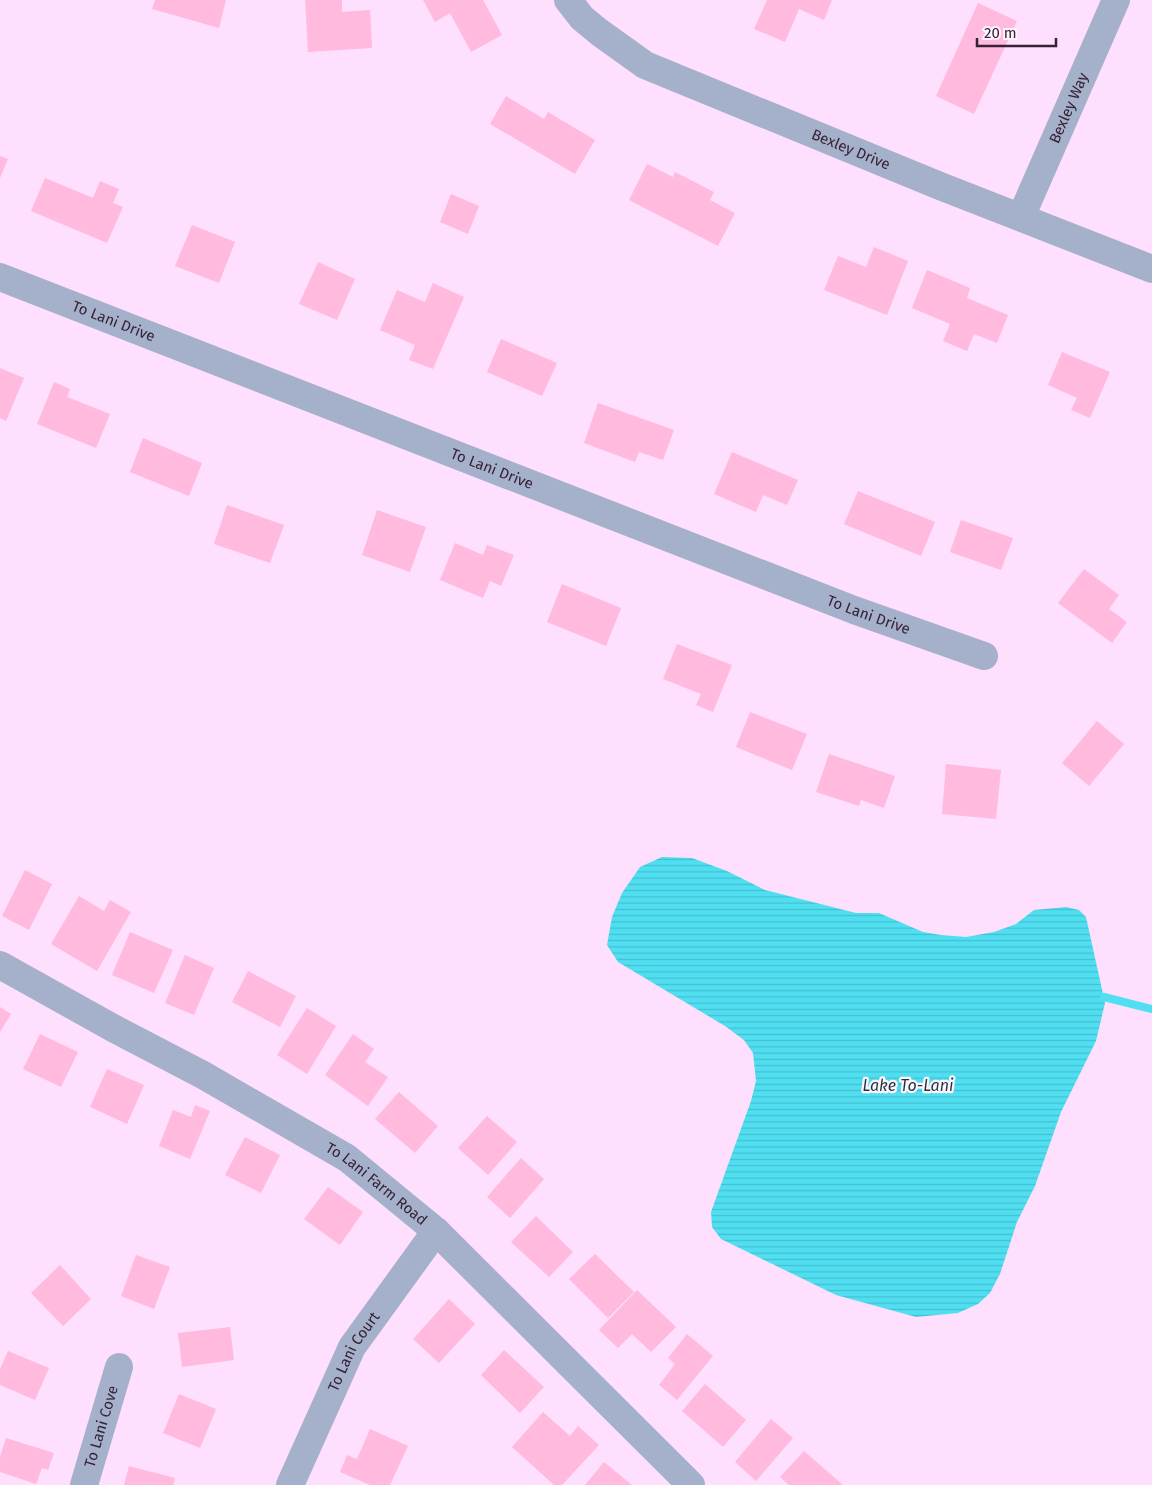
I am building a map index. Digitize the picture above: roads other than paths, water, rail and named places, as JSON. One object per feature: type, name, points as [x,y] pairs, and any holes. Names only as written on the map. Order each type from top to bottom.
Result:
[{"type":"street","name":"Bexley Drive","points":[[568,0],[582,18],[645,65],[940,186],[1152,269]]},
{"type":"street","name":"Bexley Way","points":[[1020,216],[1116,0]]},
{"type":"street","name":"To Lani Drive","points":[[0,277],[854,610],[984,656]]},
{"type":"street","name":"To Lani Farm Road","points":[[0,965],[112,1028],[204,1075],[347,1158],[436,1231],[691,1485]]},
{"type":"street","name":"To Lani Court","points":[[290,1485],[352,1347],[436,1231]]},
{"type":"street","name":"To Lani Cove","points":[[84,1485],[119,1367]]},
{"type":"water","name":"Lake To-Lani","points":[[662,857],[692,858],[727,871],[765,890],[856,913],[879,913],[923,932],[941,935],[966,937],[994,932],[1016,924],[1034,910],[1066,907],[1079,910],[1086,917],[1105,1003],[1096,1041],[1061,1112],[1035,1186],[1017,1222],[1000,1274],[990,1293],[978,1304],[958,1313],[916,1317],[836,1295],[721,1239],[712,1227],[711,1212],[751,1101],[756,1081],[753,1053],[744,1040],[725,1026],[618,962],[607,945],[612,917],[622,893],[640,867]]},
{"type":"waterway","points":[[1104,997],[1152,1009]]}]
